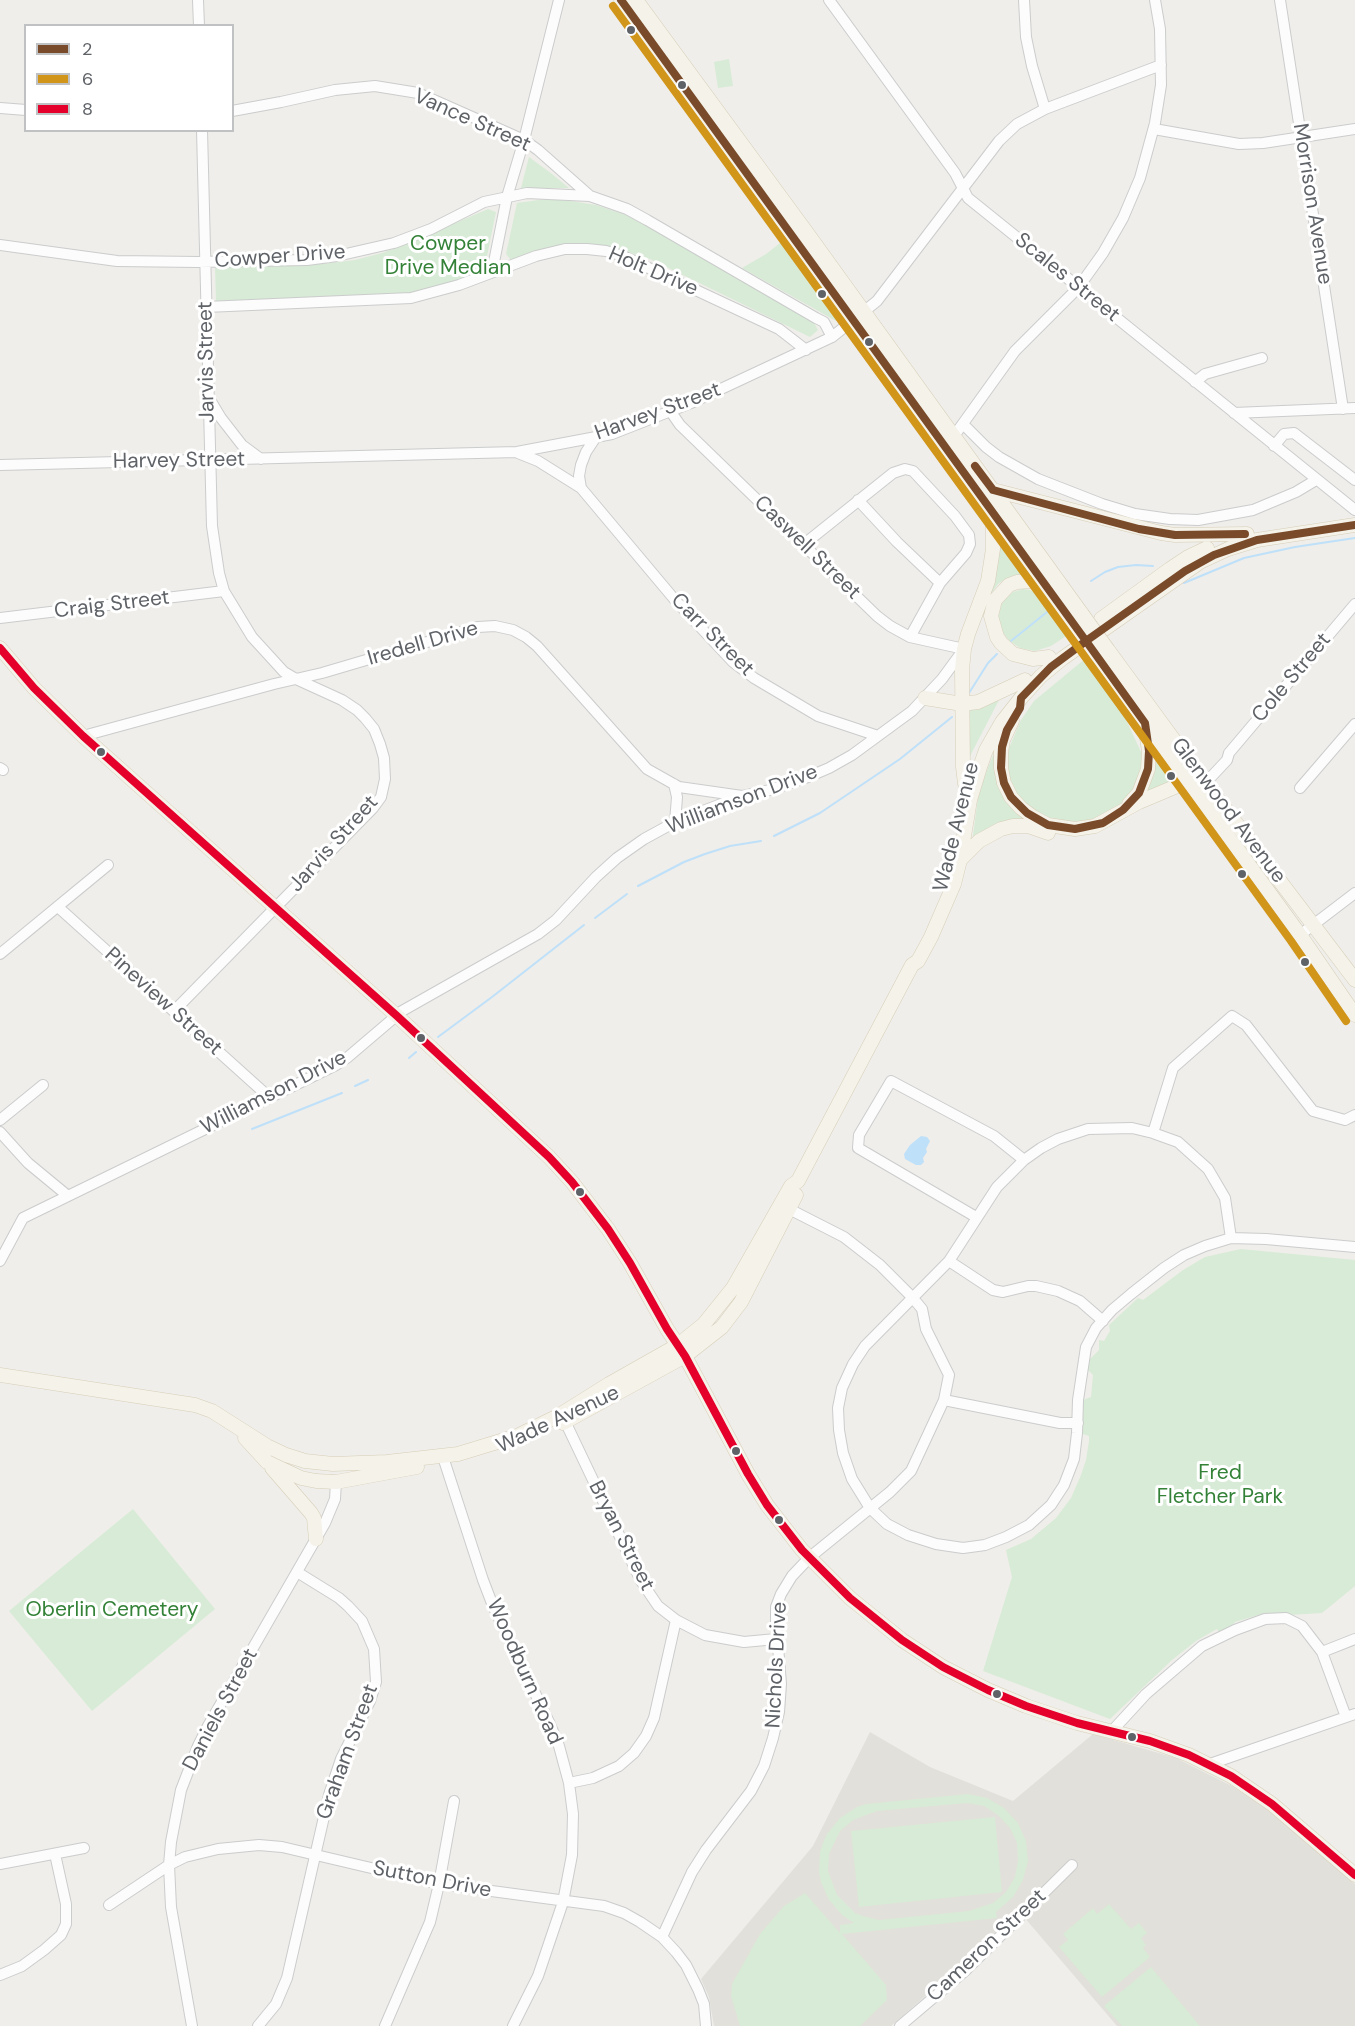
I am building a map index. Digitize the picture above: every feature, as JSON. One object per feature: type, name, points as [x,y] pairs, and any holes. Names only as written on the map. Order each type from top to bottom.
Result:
[{"type":"main road","name":"Glenwood Avenue","points":[[621,0],[859,317],[954,436],[993,490],[1047,586],[1077,618]]},
{"type":"main road","name":"Glenwood Avenue","points":[[636,0],[859,317],[989,507],[1015,532],[1196,781],[1355,1015]]},
{"type":"main road","points":[[993,490],[1175,536],[1247,534]]},
{"type":"main road","points":[[965,784],[962,704],[964,649],[988,581],[993,549],[993,520],[989,507]]},
{"type":"main road","name":"Wade Avenue","points":[[912,965],[910,958],[946,883],[965,784],[977,752],[1005,702],[1025,680],[1049,657],[1188,557],[1217,543],[1247,534],[1355,516]]},
{"type":"main road","name":"Wade Avenue","points":[[681,1351],[724,1300],[759,1245],[791,1186],[798,1181],[912,965],[918,961],[942,916],[954,884],[968,807],[986,750],[1002,722],[1021,698],[1041,676],[1063,658],[1200,562],[1228,549],[1257,540],[1355,525]]},
{"type":"main road","points":[[993,549],[1000,541],[1015,532]]},
{"type":"main road","points":[[964,649],[991,601],[1009,585],[1017,582],[1034,582],[1047,586]]},
{"type":"main road","points":[[999,593],[992,607],[991,616],[994,631],[1001,643],[1019,656],[1033,659],[1049,657]]},
{"type":"main road","points":[[0,648],[34,688],[83,736],[397,1016],[549,1157],[572,1182],[608,1229],[681,1351],[753,1481],[786,1530],[831,1580],[878,1622],[944,1667],[988,1690],[1077,1723],[1150,1741],[1209,1764],[1243,1783],[1272,1804],[1355,1875]]},
{"type":"main road","name":"Glenwood Avenue","points":[[1103,654],[1145,723],[1314,924],[1355,980]]},
{"type":"main road","points":[[925,698],[962,704],[987,700],[1025,680]]},
{"type":"main road","points":[[1021,698],[1020,708],[1003,740],[1000,760],[1004,783],[1016,802],[1040,821],[1066,829],[1095,826],[1123,810],[1196,781]]},
{"type":"main road","points":[[1123,810],[1139,793],[1148,769],[1149,751],[1145,723]]},
{"type":"main road","points":[[960,860],[979,842],[1001,829],[1022,826],[1063,837],[1088,835],[1106,830],[1196,781]]},
{"type":"main road","name":"Wade Avenue","points":[[234,1425],[267,1462],[301,1478],[316,1481],[336,1482],[509,1446],[564,1418],[609,1384],[712,1337],[732,1315],[750,1284],[799,1191],[798,1181]]},
{"type":"main road","name":"Wade Avenue","points":[[0,1375],[192,1404],[212,1411],[267,1446],[305,1461],[333,1464],[444,1460]]},
{"type":"main road","points":[[267,1446],[291,1466],[321,1474],[336,1482],[345,1472],[387,1462]]},
{"type":"main road","points":[[267,1462],[311,1513],[314,1518],[316,1539]]},
{"type":"street","points":[[198,0],[199,24]]},
{"type":"street","points":[[492,272],[507,197],[524,140],[559,0]]},
{"type":"street","name":"Scales Street","points":[[829,0],[955,173],[968,198],[1355,510]]},
{"type":"street","points":[[1024,0],[1026,37],[1045,109]]},
{"type":"street","points":[[954,436],[1015,351],[1078,288],[1103,253],[1123,218],[1140,178],[1154,129],[1161,85],[1160,29],[1155,0]]},
{"type":"street","name":"Morrison Avenue","points":[[1280,0],[1343,409]]},
{"type":"street","name":"Harvey Street","points":[[0,465],[517,452],[612,434],[671,412],[832,338],[877,302],[999,141],[1017,124],[1045,109],[1161,65]]},
{"type":"street","name":"Vance Street","points":[[234,111],[335,90],[375,86],[418,93],[524,140],[590,196]]},
{"type":"street","points":[[0,108],[24,110]]},
{"type":"street","points":[[1154,129],[1239,144],[1263,143],[1355,129]]},
{"type":"street","name":"Jarvis Street","points":[[174,1011],[373,808],[381,796],[385,778],[384,758],[374,729],[357,710],[342,700],[284,672],[252,637],[224,591],[212,526],[202,132]]},
{"type":"street","name":"Cowper Drive","points":[[0,245],[117,261],[307,260],[373,249],[431,229],[484,202],[527,193],[544,192],[590,196],[627,209],[824,322],[832,338]]},
{"type":"street","name":"Holt Drive","points":[[206,307],[411,298],[459,285],[536,256],[565,249],[606,251],[623,256],[779,329],[806,350]]},
{"type":"street","points":[[1195,382],[1205,374],[1262,358]]},
{"type":"street","points":[[208,397],[242,445],[261,459]]},
{"type":"street","points":[[1234,413],[1355,408]]},
{"type":"street","name":"Caswell Street","points":[[671,412],[680,425],[877,616],[910,637],[964,649]]},
{"type":"street","points":[[963,424],[999,457],[1038,478],[1102,504],[1135,514],[1198,520],[1253,510],[1296,492],[1316,480]]},
{"type":"street","points":[[1274,446],[1284,434],[1294,433],[1355,480]]},
{"type":"street","points":[[581,488],[579,476],[581,465],[596,437]]},
{"type":"street","name":"Carr Street","points":[[517,452],[538,461],[581,488],[675,600],[733,662],[754,678],[819,716],[878,736]]},
{"type":"street","points":[[803,545],[892,473],[905,469],[914,471],[955,516],[969,535],[970,544],[966,553],[940,583],[910,637]]},
{"type":"street","points":[[858,500],[940,583]]},
{"type":"street","name":"Craig Street","points":[[0,618],[224,591]]},
{"type":"street","name":"Cole Street","points":[[1196,781],[1212,776],[1220,768],[1227,760],[1229,753],[1355,604]]},
{"type":"street","name":"Iredell Drive","points":[[83,736],[322,673],[478,627],[495,626],[513,630],[537,646],[647,770],[679,787],[742,796]]},
{"type":"street","name":"Williamson Drive","points":[[0,1261],[23,1218],[348,1057],[397,1016],[538,934],[556,920],[617,858],[644,839],[675,823],[742,796],[770,790],[808,777],[852,754],[912,711],[942,679],[964,649]]},
{"type":"street","points":[[1300,788],[1355,724]]},
{"type":"street","points":[[674,784],[678,797],[675,823]]},
{"type":"street","points":[[0,954],[108,866]]},
{"type":"street","points":[[1300,935],[1355,893]]},
{"type":"street","name":"Pineview Street","points":[[58,907],[269,1097]]},
{"type":"street","points":[[1153,1133],[1173,1068],[1232,1016],[1245,1025],[1313,1111],[1345,1120],[1355,1115]]},
{"type":"street","points":[[976,1217],[858,1148],[859,1135],[891,1080],[994,1136],[1024,1160]]},
{"type":"street","points":[[0,1120],[43,1084]]},
{"type":"street","points":[[1232,1238],[1225,1198],[1208,1169],[1178,1142],[1132,1128],[1088,1129],[1058,1139],[1024,1160],[997,1187],[949,1261],[865,1346],[853,1364],[842,1388],[838,1408],[843,1453],[852,1479],[870,1508],[887,1524],[908,1535],[936,1544],[963,1548],[985,1545],[1029,1525],[1052,1505],[1064,1485],[1074,1459],[1081,1373],[1086,1347],[1102,1321],[1131,1294],[1184,1255],[1232,1238],[1355,1247]]},
{"type":"street","points":[[0,1132],[28,1163],[68,1196]]},
{"type":"street","points":[[789,1209],[844,1237],[880,1265],[912,1297],[922,1310],[926,1329],[949,1375],[945,1400],[1060,1423],[1078,1423]]},
{"type":"street","points":[[949,1261],[993,1290],[1003,1292],[1028,1286],[1058,1291],[1080,1301],[1102,1321]]},
{"type":"street","name":"Nichols Drive","points":[[662,1937],[692,1872],[751,1791],[764,1766],[779,1712],[781,1684],[776,1639],[778,1600],[792,1576],[810,1557],[890,1492],[911,1471],[945,1400]]},
{"type":"street","name":"Bryan Street","points":[[564,1418],[641,1581],[658,1606],[692,1630],[725,1640],[744,1642],[776,1639]]},
{"type":"street","name":"Woodburn Road","points":[[444,1460],[483,1580],[549,1722],[559,1746],[569,1783],[573,1834],[563,1902],[538,1976],[513,2026]]},
{"type":"street","name":"Daniels Street","points":[[192,2026],[173,1924],[169,1865],[172,1831],[178,1805],[198,1746],[316,1539],[332,1508],[336,1482]]},
{"type":"street","name":"Graham Street","points":[[258,2026],[276,2004],[287,1978],[334,1776],[370,1701],[376,1682],[370,1638],[356,1614],[339,1598],[297,1572]]},
{"type":"street","points":[[1112,1731],[1146,1694],[1202,1646],[1265,1619],[1286,1618],[1302,1626],[1323,1652],[1351,1715],[1209,1764]]},
{"type":"street","points":[[569,1783],[599,1776],[619,1766],[634,1753],[646,1736],[654,1718],[676,1620]]},
{"type":"street","points":[[1323,1652],[1355,1639]]},
{"type":"street","points":[[385,2026],[423,1941],[439,1884],[454,1801]]},
{"type":"street","name":"Sutton Drive","points":[[109,1905],[185,1857],[238,1846],[270,1845],[439,1884],[604,1906],[632,1917],[662,1937],[676,1952],[691,1974],[704,2004],[706,2026]]},
{"type":"street","points":[[0,1864],[84,1848]]},
{"type":"street","points":[[0,1975],[22,1966],[44,1950],[61,1935],[64,1929],[66,1904],[55,1854]]},
{"type":"street","name":"Cameron Street","points":[[900,2026],[965,1971],[1071,1865]]},
{"type":"shaded area","points":[[870,1732],[930,1767],[1013,1801],[1093,1734],[1176,1758],[1232,1786],[1268,1810],[1355,1884],[1355,2026],[1117,2026],[1018,1910],[963,1963],[891,2026],[714,2026],[709,1997],[701,1979],[813,1846]]},
{"type":"green space","points":[[729,59],[733,86],[718,88],[714,62]]},
{"type":"green space","points":[[529,157],[552,174],[569,188],[521,188]]},
{"type":"green space","name":"Cowper Drive Median","points":[[553,198],[596,205],[629,216],[814,323],[818,330],[810,337],[650,259],[615,248],[574,244],[511,260],[506,254],[517,203]]},
{"type":"green space","name":"Cowper Drive Median","points":[[488,209],[496,212],[487,256],[477,271],[469,277],[416,292],[400,294],[216,301],[215,266],[322,264],[355,260],[404,245]]},
{"type":"green space","points":[[784,240],[838,314],[838,320],[836,321],[742,268]]},
{"type":"green space","points":[[1006,543],[1027,572],[1026,575],[1007,578],[998,584],[990,595],[998,548]]},
{"type":"green space","points":[[1023,589],[1041,595],[1069,634],[1051,646],[1035,651],[1020,648],[1008,640],[998,621],[1001,602],[1013,592]]},
{"type":"green space","points":[[1086,658],[1093,669],[1096,667],[1122,711],[1142,754],[1141,765],[1135,786],[1123,803],[1089,823],[1056,823],[1027,809],[1007,781],[1005,753],[1021,720],[1034,701]]},
{"type":"green space","points":[[999,700],[969,758],[964,711]]},
{"type":"green space","points":[[994,753],[996,767],[1035,824],[972,842],[978,798]]},
{"type":"green space","points":[[1158,753],[1175,777],[1175,782],[1146,793],[1154,767],[1155,754]]},
{"type":"green space","name":"Fred Fletcher Park","points":[[1241,1249],[1355,1260],[1355,1586],[1322,1613],[1289,1615],[1265,1613],[1235,1622],[1232,1626],[1219,1632],[1215,1630],[1196,1641],[1172,1660],[1110,1719],[983,1671],[1012,1577],[1006,1550],[1031,1539],[1056,1518],[1071,1498],[1081,1475],[1089,1441],[1089,1436],[1083,1434],[1083,1400],[1091,1397],[1093,1375],[1087,1369],[1090,1359],[1099,1350],[1099,1340],[1104,1341],[1110,1331],[1109,1325],[1138,1298],[1143,1300],[1183,1270],[1205,1257]]},
{"type":"green space","name":"Oberlin Cemetery","points":[[133,1509],[215,1609],[92,1711],[9,1611]]},
{"type":"green space","points":[[968,1794],[987,1798],[1004,1808],[1018,1823],[1026,1841],[1028,1861],[1023,1880],[1013,1897],[996,1912],[997,1918],[842,1934],[886,1985],[887,2000],[860,2026],[740,2026],[731,1996],[732,1984],[760,1934],[784,1906],[805,1893],[840,1933],[840,1925],[854,1923],[842,1915],[829,1900],[819,1872],[820,1852],[827,1834],[840,1818],[866,1804]],"holes":[[[967,1803],[984,1806],[998,1815],[1010,1828],[1017,1843],[1018,1860],[1015,1877],[1006,1892],[993,1903],[969,1911],[879,1920],[855,1913],[837,1895],[828,1871],[829,1854],[840,1831],[853,1820],[877,1811]]]},
{"type":"green space","points":[[995,1817],[1002,1892],[859,1907],[851,1831]]},
{"type":"green space","points":[[1109,1904],[1131,1929],[1139,1923],[1147,1933],[1141,1938],[1146,1945],[1143,1948],[1150,1957],[1102,1997],[1059,1947],[1068,1940],[1063,1934],[1093,1908],[1097,1914]]},
{"type":"green space","points":[[1151,1967],[1200,2026],[1122,2026],[1104,2006]]},
{"type":"water","points":[[921,1136],[927,1137],[930,1141],[923,1158],[924,1162],[916,1165],[905,1159],[904,1154],[910,1145]]},
{"type":"waterway","points":[[1184,583],[1244,558],[1355,538]]},
{"type":"waterway","points":[[1091,581],[1118,567],[1153,566]]},
{"type":"waterway","points":[[1011,641],[1047,612]]},
{"type":"waterway","points":[[969,693],[988,663],[997,654]]},
{"type":"waterway","points":[[774,836],[820,813],[900,759],[952,717]]},
{"type":"waterway","points":[[638,886],[684,862],[705,854],[730,846],[761,841]]},
{"type":"waterway","points":[[595,918],[627,894]]},
{"type":"waterway","points":[[438,1037],[584,925]]},
{"type":"waterway","points":[[409,1058],[416,1052]]},
{"type":"waterway","points":[[355,1086],[368,1080]]},
{"type":"waterway","points":[[252,1129],[342,1093]]},
{"type":"transit line","name":"2","points":[[621,0],[1086,641]]},
{"type":"transit line","name":"6","points":[[613,6],[1291,941],[1346,1021]]},
{"type":"transit line","name":"2","points":[[975,466],[993,490],[1139,529],[1175,535],[1245,534]]},
{"type":"transit line","name":"2","points":[[1086,641],[1185,571],[1214,555],[1257,540],[1355,525]]},
{"type":"transit line","name":"2","points":[[1086,641],[1145,723],[1149,751],[1148,769],[1139,793],[1123,810],[1103,823],[1075,829],[1048,825],[1027,813],[1011,797],[1004,783],[1001,768],[1002,747],[1007,730],[1020,708],[1021,698],[1051,667],[1086,641]]},
{"type":"transit line","name":"8","points":[[0,648],[34,688],[83,736],[397,1016],[549,1157],[572,1182],[608,1229],[630,1263],[685,1356],[767,1505],[802,1550],[850,1598],[902,1640],[943,1667],[988,1690],[1077,1723],[1150,1741],[1189,1755],[1231,1776],[1272,1804],[1355,1875]]}]
